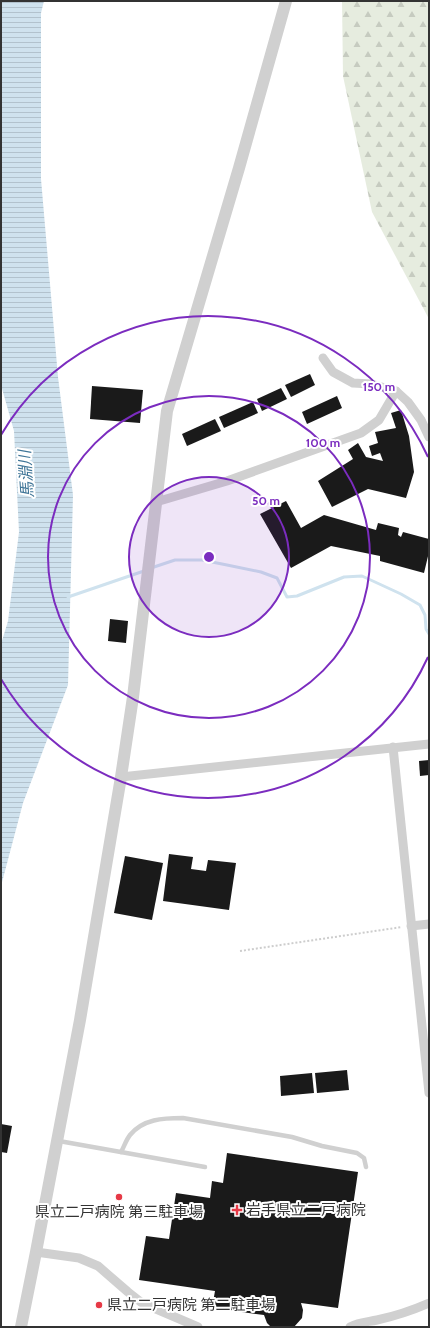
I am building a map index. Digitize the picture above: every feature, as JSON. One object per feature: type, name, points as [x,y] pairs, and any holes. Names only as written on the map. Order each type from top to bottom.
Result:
[{"type":"street","points":[[20,1327],[36,1252],[80,1020],[121,777],[133,697],[167,411],[239,168],[286,1]]},
{"type":"street","points":[[323,358],[333,372],[353,383],[371,384],[396,391],[408,402],[421,420],[429,437]]},
{"type":"street","points":[[156,502],[227,481],[361,433],[379,420],[396,391]]},
{"type":"street","points":[[121,777],[429,744]]},
{"type":"street","points":[[393,747],[429,1093]]},
{"type":"street","points":[[411,926],[429,924]]},
{"type":"street","points":[[36,1252],[79,1258],[98,1266],[142,1303],[198,1327]]},
{"type":"street","points":[[350,1327],[356,1324],[378,1320],[419,1308],[429,1303]]},
{"type":"lane","points":[[121,1152],[130,1136],[139,1126],[153,1120],[183,1118],[292,1137],[322,1146],[351,1151],[364,1158],[366,1167]]},
{"type":"lane","points":[[57,1141],[205,1167]]},
{"type":"path","points":[[240,951],[411,926]]},
{"type":"green space","points":[[342,1],[429,1],[429,319],[372,212],[343,76]]},
{"type":"water","name":"馬淵川","points":[[1,1],[44,1],[41,13],[41,179],[58,377],[73,495],[68,685],[23,803],[1,886],[1,644],[8,621],[19,532],[14,431],[1,385]]},
{"type":"building","points":[[310,374],[315,385],[291,397],[285,385]]},
{"type":"building","points":[[92,386],[143,390],[140,423],[90,419]]},
{"type":"building","points":[[281,388],[287,399],[262,411],[257,399]]},
{"type":"building","points":[[337,396],[342,408],[307,424],[302,412]]},
{"type":"building","points":[[253,402],[258,413],[224,428],[219,417]]},
{"type":"building","points":[[401,410],[409,436],[414,472],[406,498],[368,489],[332,507],[318,481],[353,459],[348,450],[358,443],[366,457],[383,461],[380,453],[372,456],[369,446],[378,443],[375,432],[396,428],[391,413]]},
{"type":"building","points":[[215,419],[221,431],[187,446],[182,434]]},
{"type":"building","points":[[286,501],[301,528],[324,515],[376,530],[378,523],[399,528],[398,535],[401,537],[403,532],[429,539],[429,552],[424,573],[380,561],[380,556],[331,546],[291,568],[260,514]]},
{"type":"building","points":[[110,619],[128,621],[126,643],[108,641]]},
{"type":"building","points":[[429,760],[429,775],[420,776],[419,761]]},
{"type":"building","points":[[169,854],[193,857],[191,869],[206,871],[208,860],[236,863],[229,910],[163,901]]},
{"type":"building","points":[[125,856],[163,863],[152,920],[114,913]]},
{"type":"building","points":[[347,1070],[349,1090],[317,1093],[315,1073]]},
{"type":"building","points":[[312,1073],[314,1093],[281,1096],[280,1076]]},
{"type":"building","points":[[1,1124],[12,1126],[7,1153],[1,1152]]},
{"type":"building","points":[[227,1153],[358,1172],[338,1308],[301,1303],[303,1310],[302,1318],[294,1327],[271,1327],[267,1323],[264,1315],[212,1308],[215,1291],[139,1280],[146,1236],[169,1239],[176,1193],[210,1198],[212,1181],[223,1183]]},
{"type":"waterway","points":[[151,568],[175,560],[202,560],[261,572],[277,578],[287,597],[297,596],[344,577],[362,576],[401,594],[420,605],[425,615],[426,629],[429,634]]},
{"type":"waterway","points":[[68,597],[144,571]]},
{"type":"place","name":"県立二戸病院 第三駐車場","points":[[119,1197]]},
{"type":"place","name":"岩手県立二戸病院","points":[[237,1210]]},
{"type":"place","name":"県立二戸病院 第二駐車場","points":[[99,1305]]}]
